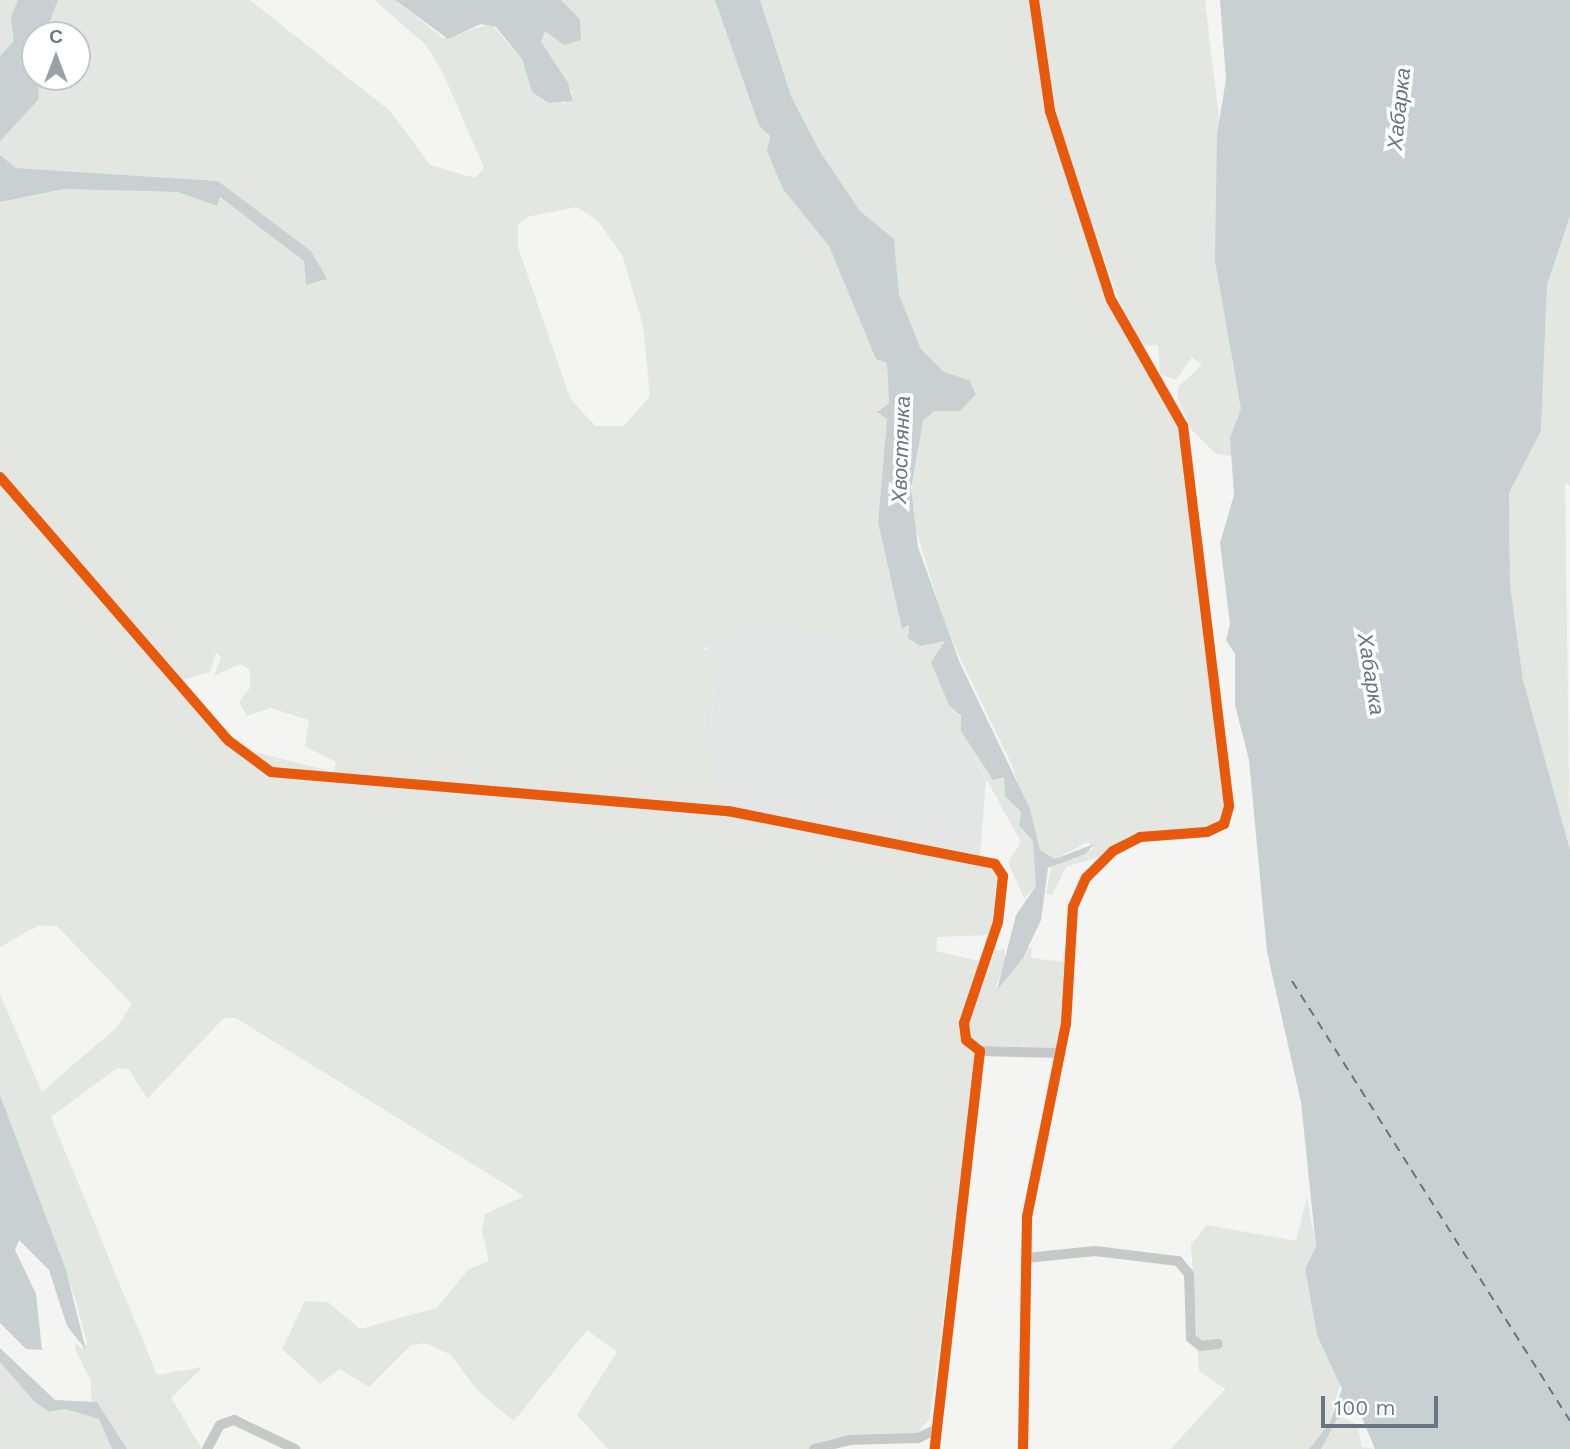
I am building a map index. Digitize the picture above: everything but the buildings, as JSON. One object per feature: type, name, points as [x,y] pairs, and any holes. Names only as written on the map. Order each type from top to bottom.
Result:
[{"type":"street","points":[[1023,1449],[1026,1258],[1030,1190],[1061,1053],[1071,920],[1086,878],[1130,841],[1207,832],[1224,824],[1229,806],[1183,426],[1111,300],[1050,111],[1034,0]]},
{"type":"street","points":[[0,477],[229,741],[271,772],[728,811],[986,859],[1003,876],[1001,906],[964,1023],[966,1040],[980,1051],[1061,1053]]},
{"type":"street","points":[[935,1449],[933,1431],[980,1051]]},
{"type":"street","points":[[1026,1258],[1095,1251],[1178,1261],[1189,1275],[1191,1338],[1200,1346],[1218,1344]]},
{"type":"street","points":[[207,1449],[226,1420],[295,1449]]},
{"type":"street","points":[[814,1449],[849,1440],[918,1438],[933,1431]]},
{"type":"shaded area","points":[[0,0],[18,0],[14,41],[0,59]]},
{"type":"shaded area","points":[[58,0],[250,0],[390,111],[430,165],[475,178],[484,168],[443,73],[426,45],[374,0],[395,0],[443,38],[491,24],[522,59],[532,92],[564,104],[573,93],[541,42],[545,31],[581,40],[580,19],[561,0],[715,0],[759,126],[770,136],[768,153],[783,189],[829,245],[876,358],[887,363],[889,403],[878,410],[887,419],[878,522],[902,629],[910,626],[908,633],[920,646],[945,641],[932,665],[993,779],[1004,776],[1005,796],[1023,814],[1021,829],[1033,841],[1037,863],[1036,886],[1024,898],[1008,862],[1021,842],[974,757],[952,740],[926,676],[912,665],[916,654],[745,623],[722,644],[704,648],[707,662],[718,660],[710,733],[718,805],[730,814],[991,867],[998,877],[990,935],[937,937],[936,951],[980,961],[959,1025],[976,1060],[930,1418],[917,1433],[808,1449],[608,1449],[577,1415],[617,1352],[587,1330],[514,1421],[477,1390],[451,1355],[426,1343],[411,1345],[369,1387],[340,1369],[320,1384],[282,1349],[305,1301],[328,1302],[360,1329],[436,1308],[469,1269],[489,1261],[482,1231],[485,1214],[524,1196],[236,1018],[224,1018],[147,1099],[129,1069],[117,1068],[51,1117],[157,1375],[203,1367],[171,1398],[202,1449],[127,1449],[91,1398],[91,1381],[76,1351],[75,1343],[82,1349],[87,1343],[76,1301],[0,1095],[0,994],[42,1092],[117,1027],[132,1004],[57,926],[39,925],[0,947],[0,202],[64,189],[178,192],[214,205],[220,197],[304,261],[306,284],[322,281],[311,251],[218,181],[16,168],[0,155],[0,139],[39,99],[38,91],[91,91],[91,21],[50,21]],"holes":[[[577,207],[598,221],[623,257],[643,326],[650,396],[624,426],[595,426],[570,398],[518,247],[518,224],[527,217]],[[216,652],[221,657],[214,676],[240,664],[250,670],[250,688],[239,702],[247,716],[270,708],[309,720],[305,746],[336,762],[334,772],[243,749],[182,687],[183,680],[210,672]]]},
{"type":"shaded area","points":[[760,0],[1031,0],[1048,111],[1108,300],[1181,427],[1228,806],[1220,822],[1206,830],[1129,836],[1104,855],[1066,867],[1052,895],[1046,894],[1052,863],[1094,848],[1088,842],[1055,859],[1040,850],[1011,763],[947,631],[912,517],[912,469],[923,421],[934,411],[961,409],[976,393],[969,380],[944,372],[921,349],[899,295],[894,239],[860,211],[819,150],[791,96]]},
{"type":"shaded area","points":[[1039,0],[1205,0],[1220,127],[1219,283],[1241,409],[1231,456],[1216,454],[1191,429],[1177,396],[1178,387],[1202,365],[1192,357],[1176,380],[1160,374],[1158,345],[1139,346],[1121,306],[1057,124]]},
{"type":"shaded area","points":[[1570,216],[1570,486],[1565,482],[1570,850],[1523,680],[1510,585],[1509,493],[1541,431],[1547,285]]},
{"type":"shaded area","points":[[745,623],[916,654],[913,666],[926,676],[949,733],[973,756],[986,780],[980,856],[716,808],[710,733],[718,661],[707,662],[704,651]]},
{"type":"shaded area","points":[[1067,940],[1066,998],[1056,1048],[984,1046],[970,1038],[968,1023],[995,951],[1004,949],[1006,960],[995,989],[1023,958],[1025,947],[1032,947],[1031,958],[1063,962]]},
{"type":"shaded area","points":[[1307,1197],[1316,1247],[1305,1269],[1317,1335],[1341,1381],[1329,1424],[1309,1449],[1171,1449],[1225,1389],[1199,1371],[1191,1244],[1207,1225],[1296,1241]]},
{"type":"shaded area","points":[[0,1362],[48,1412],[65,1409],[99,1419],[112,1449],[0,1449]]},
{"type":"shaded area","points":[[1340,1416],[1357,1425],[1362,1447],[1375,1449],[1321,1449]]},
{"type":"water","points":[[18,0],[58,0],[50,21],[21,21],[21,91],[38,91],[39,99],[0,141],[0,56],[14,41],[11,17]]},
{"type":"water","points":[[395,0],[561,0],[580,19],[581,40],[564,45],[545,31],[541,42],[568,83],[573,101],[549,103],[532,92],[522,59],[496,27],[481,24],[448,39]]},
{"type":"water","name":"Хвостянка","points":[[715,0],[760,0],[791,96],[819,150],[860,211],[894,239],[899,295],[921,349],[944,372],[969,380],[976,394],[960,411],[934,411],[923,421],[911,488],[918,547],[959,661],[1030,809],[1040,850],[1055,859],[1094,844],[1085,854],[1048,868],[1041,920],[1023,958],[997,990],[1016,915],[1036,886],[1033,841],[1019,826],[1021,812],[1005,796],[1004,777],[993,780],[961,731],[961,716],[949,705],[931,662],[945,641],[920,646],[908,638],[909,625],[902,629],[878,522],[887,419],[877,412],[889,403],[887,363],[876,359],[829,246],[783,189],[767,151],[770,136],[759,126]]},
{"type":"water","name":"Хабарка","points":[[1220,0],[1570,0],[1570,216],[1547,285],[1541,431],[1509,493],[1510,585],[1523,680],[1570,850],[1570,1449],[1375,1449],[1357,1406],[1338,1418],[1321,1449],[1309,1449],[1329,1424],[1342,1389],[1317,1335],[1305,1269],[1316,1247],[1301,1102],[1267,952],[1249,760],[1235,705],[1235,654],[1226,640],[1230,624],[1220,543],[1234,495],[1230,438],[1241,409],[1215,261],[1217,135],[1226,79]]},
{"type":"water","points":[[0,155],[16,168],[218,181],[311,251],[327,279],[306,285],[304,261],[220,197],[217,206],[178,192],[64,189],[0,202]]},
{"type":"water","points":[[0,1095],[66,1270],[86,1350],[67,1326],[49,1270],[19,1240],[15,1250],[36,1294],[42,1350],[26,1349],[0,1323]]},
{"type":"water","points":[[0,1348],[55,1400],[97,1402],[127,1449],[112,1449],[99,1419],[65,1409],[49,1412],[34,1401],[0,1362]]},
{"type":"ferry route","points":[[1292,981],[1570,1421]]},
{"type":"cycle path","points":[[1023,1449],[1027,1217],[1066,1024],[1073,907],[1086,878],[1113,851],[1140,837],[1207,832],[1224,824],[1229,806],[1183,426],[1111,300],[1050,111],[1034,0]]},
{"type":"cycle path","points":[[0,477],[229,741],[271,772],[728,811],[995,864],[1003,876],[998,922],[964,1023],[966,1040],[980,1051],[935,1449]]}]
